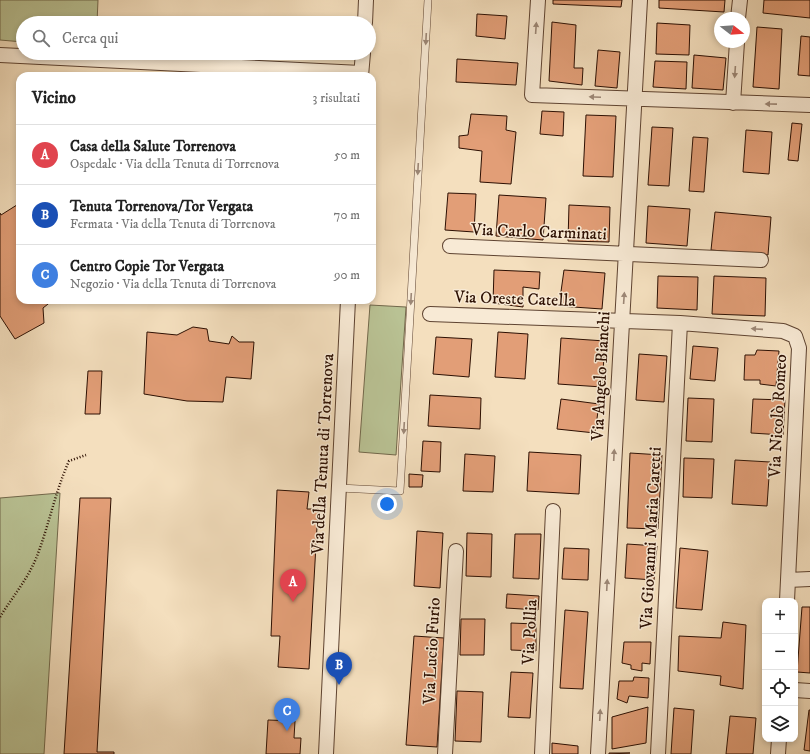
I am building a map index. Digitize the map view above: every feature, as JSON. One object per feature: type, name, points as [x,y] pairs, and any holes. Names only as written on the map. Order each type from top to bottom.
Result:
[{"type":"street","points":[[365,16],[366,0]]},
{"type":"street","points":[[538,0],[532,95],[810,105]]},
{"type":"street","name":"Via Angelo Bianchi","points":[[598,754],[640,0]]},
{"type":"street","points":[[739,12],[740,0]]},
{"type":"street","points":[[733,103],[737,48]]},
{"type":"street","points":[[0,55],[16,55]]},
{"type":"street","points":[[121,60],[313,72]]},
{"type":"street","points":[[361,72],[362,60]]},
{"type":"street","name":"Via Carlo Carminati","points":[[450,246],[761,260]]},
{"type":"street","name":"Via della Tenuta di Torrenova","points":[[326,754],[348,304]]},
{"type":"street","name":"Via Oreste Catella","points":[[430,314],[622,321]]},
{"type":"street","name":"Via Nicolò Romeo","points":[[622,321],[680,323],[783,331],[795,336],[799,348],[787,598]]},
{"type":"street","name":"Via Giovanni Maria Caretti","points":[[658,754],[680,323]]},
{"type":"street","name":"Via Pollia","points":[[542,754],[553,511]]},
{"type":"street","name":"Via Lucio Furio","points":[[445,754],[456,551]]},
{"type":"street","points":[[788,580],[810,579]]},
{"type":"street","points":[[798,690],[810,691]]},
{"type":"street","points":[[778,754],[779,742]]},
{"type":"lane","points":[[339,488],[400,491],[428,0]]},
{"type":"path","points":[[0,617],[29,573],[37,555],[62,475],[69,460],[86,455]]},
{"type":"green space","points":[[0,0],[98,0],[97,16],[16,16],[16,41],[0,40]]},
{"type":"green space","points":[[370,305],[406,307],[396,455],[359,452]]},
{"type":"green space","points":[[60,493],[44,754],[0,754],[0,498]]},
{"type":"building","points":[[553,0],[622,0],[621,7],[553,4]]},
{"type":"building","points":[[659,0],[725,0],[724,12],[659,8]]},
{"type":"building","points":[[764,0],[810,0],[810,18],[763,13]]},
{"type":"building","points":[[477,14],[507,16],[505,39],[476,36]]},
{"type":"building","points":[[552,22],[576,25],[574,68],[583,68],[582,85],[549,81]]},
{"type":"building","points":[[657,23],[690,25],[689,55],[656,54]]},
{"type":"building","points":[[757,27],[782,29],[779,89],[753,87]]},
{"type":"building","points":[[801,36],[810,37],[810,76],[798,75]]},
{"type":"building","points":[[598,50],[620,52],[617,88],[595,86]]},
{"type":"building","points":[[694,55],[726,58],[723,90],[692,88]]},
{"type":"building","points":[[457,59],[518,63],[516,85],[456,82]]},
{"type":"building","points":[[655,61],[687,62],[686,89],[653,87]]},
{"type":"building","points":[[542,111],[564,112],[563,136],[540,134]]},
{"type":"building","points":[[471,114],[507,116],[506,130],[516,132],[511,184],[480,182],[482,151],[459,148],[459,136],[468,135]]},
{"type":"building","points":[[586,115],[616,116],[613,177],[583,176]]},
{"type":"building","points":[[792,123],[802,124],[798,161],[788,160]]},
{"type":"building","points":[[652,127],[673,128],[669,186],[648,185]]},
{"type":"building","points":[[746,130],[772,132],[769,174],[743,172]]},
{"type":"building","points":[[693,137],[708,138],[704,192],[689,191]]},
{"type":"building","points":[[448,193],[476,194],[474,232],[445,230]]},
{"type":"building","points":[[499,195],[546,198],[543,240],[496,236]]},
{"type":"building","points":[[569,205],[610,207],[609,242],[568,241]]},
{"type":"building","points":[[16,206],[16,304],[48,304],[43,308],[44,323],[15,339],[0,316],[0,213],[1,215]]},
{"type":"building","points":[[648,206],[690,209],[687,246],[646,243]]},
{"type":"building","points":[[715,212],[771,217],[768,255],[711,250]]},
{"type":"building","points":[[494,270],[540,272],[539,289],[523,287],[523,307],[493,303]]},
{"type":"building","points":[[564,270],[605,273],[602,309],[559,306]]},
{"type":"building","points":[[658,276],[698,277],[697,310],[657,308]]},
{"type":"building","points":[[714,276],[766,278],[765,316],[712,314]]},
{"type":"building","points":[[193,327],[207,329],[209,341],[229,344],[232,336],[239,342],[254,342],[251,379],[226,377],[223,402],[187,401],[144,394],[147,332],[177,335]]},
{"type":"building","points":[[498,332],[528,334],[525,379],[495,377]]},
{"type":"building","points":[[436,337],[472,339],[469,377],[433,374]]},
{"type":"building","points":[[561,338],[605,341],[602,387],[558,384]]},
{"type":"building","points":[[693,346],[718,348],[715,381],[690,379]]},
{"type":"building","points":[[757,350],[779,351],[776,386],[760,384],[760,380],[744,380],[745,355],[755,355]]},
{"type":"building","points":[[639,354],[667,356],[664,402],[636,400]]},
{"type":"building","points":[[88,371],[102,371],[100,414],[85,414]]},
{"type":"building","points":[[430,395],[481,398],[480,429],[428,426]]},
{"type":"building","points":[[688,398],[714,399],[712,442],[686,441]]},
{"type":"building","points":[[561,399],[599,404],[595,433],[557,429]]},
{"type":"building","points":[[753,399],[785,400],[783,435],[751,433]]},
{"type":"building","points":[[423,441],[441,442],[440,472],[421,471]]},
{"type":"building","points":[[529,452],[581,455],[579,494],[527,491]]},
{"type":"building","points":[[630,453],[662,455],[658,529],[627,528]]},
{"type":"building","points":[[465,454],[495,456],[493,492],[463,491]]},
{"type":"building","points":[[684,458],[714,459],[712,498],[683,497]]},
{"type":"building","points":[[735,460],[770,462],[767,506],[732,504]]},
{"type":"building","points":[[409,474],[423,475],[422,487],[409,487]]},
{"type":"building","points":[[277,490],[309,492],[307,509],[318,509],[309,669],[278,667],[280,636],[271,636]]},
{"type":"building","points":[[80,498],[111,498],[97,752],[114,752],[114,754],[64,754]]},
{"type":"building","points":[[417,531],[443,533],[440,588],[414,586]]},
{"type":"building","points":[[467,533],[492,534],[491,577],[466,576]]},
{"type":"building","points":[[515,534],[541,534],[539,579],[513,578]]},
{"type":"building","points":[[627,544],[657,546],[654,580],[625,578]]},
{"type":"building","points":[[564,548],[589,549],[588,580],[562,579]]},
{"type":"building","points":[[680,548],[708,551],[702,610],[676,608]]},
{"type":"building","points":[[507,594],[539,596],[538,610],[506,608]]},
{"type":"building","points":[[802,607],[810,607],[810,673],[798,672]]},
{"type":"building","points":[[565,610],[588,612],[583,689],[560,688]]},
{"type":"building","points":[[461,619],[485,619],[484,655],[460,655]]},
{"type":"building","points":[[723,622],[746,625],[743,689],[720,685],[721,676],[678,671],[679,636],[721,638]]},
{"type":"building","points":[[511,623],[536,624],[536,651],[511,650]]},
{"type":"building","points":[[414,636],[444,638],[437,747],[406,745]]},
{"type":"building","points":[[624,642],[651,642],[650,664],[642,663],[642,671],[631,669],[631,665],[622,663]]},
{"type":"building","points":[[511,672],[533,673],[530,718],[508,717]]},
{"type":"building","points":[[634,677],[649,678],[648,698],[629,696],[627,703],[617,699],[619,681],[633,681]]},
{"type":"building","points":[[457,691],[483,692],[481,742],[455,741]]},
{"type":"building","points":[[648,707],[646,743],[612,749],[612,717]]},
{"type":"building","points":[[674,708],[694,710],[691,754],[671,754]]},
{"type":"building","points":[[810,710],[810,751],[804,750]]},
{"type":"building","points":[[730,716],[756,718],[753,754],[726,754]]},
{"type":"building","points":[[268,720],[295,721],[294,738],[301,738],[300,754],[266,754]]},
{"type":"building","points":[[552,743],[578,746],[578,754],[552,754]]},
{"type":"building","points":[[609,753],[630,753],[609,754]]},
{"type":"place","name":"Casa della Salute Torrenova","points":[[293,602]]},
{"type":"place","name":"Tenuta Torrenova/Tor Vergata","points":[[339,685]]},
{"type":"place","name":"Centro Copie Tor Vergata","points":[[287,731]]}]
